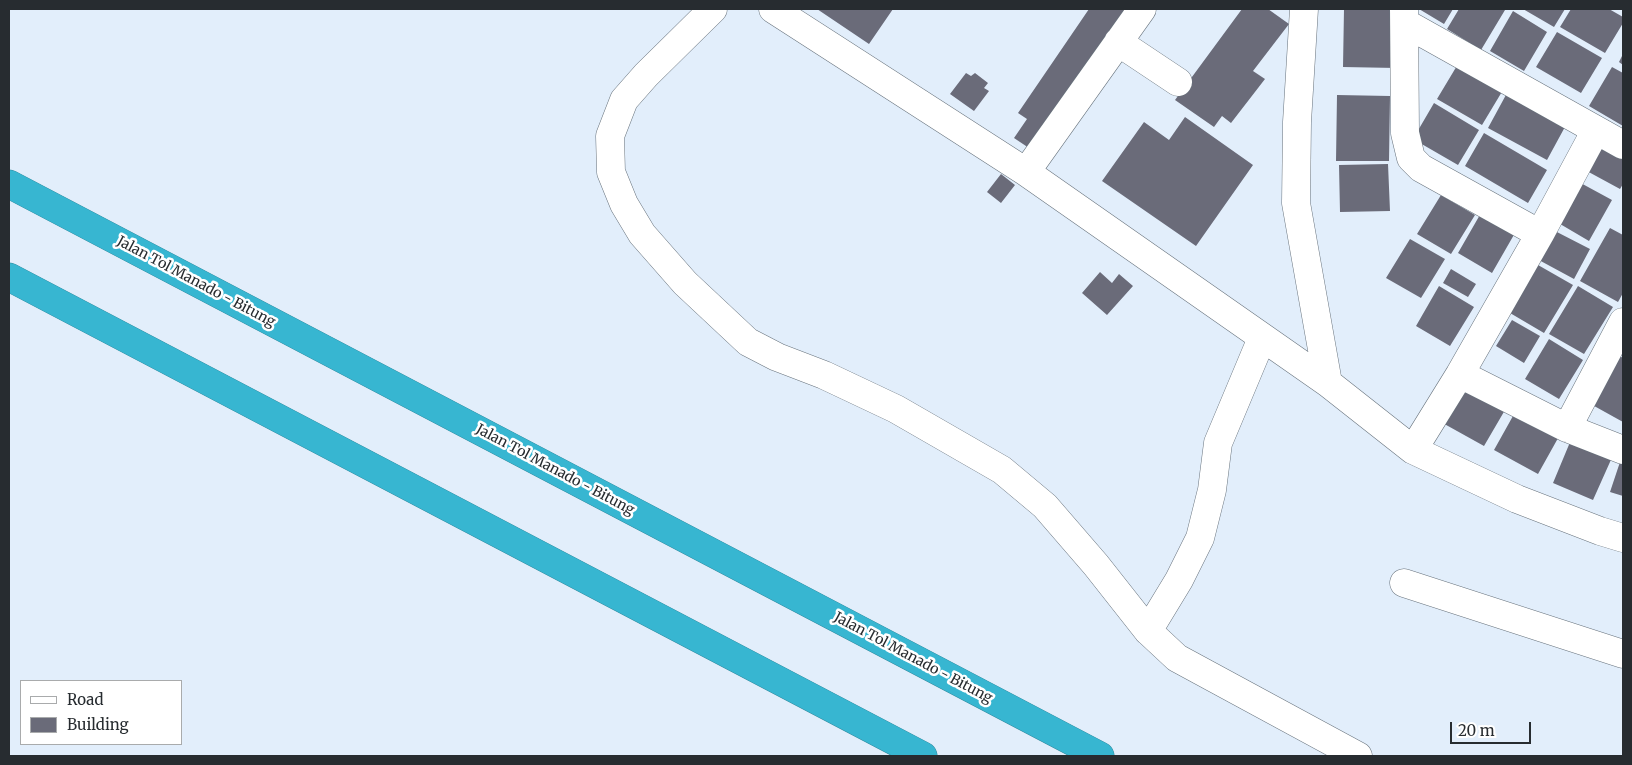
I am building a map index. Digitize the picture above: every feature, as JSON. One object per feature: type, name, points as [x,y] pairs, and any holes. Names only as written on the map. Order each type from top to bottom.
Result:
[{"type":"highway","name":"Jalan Tol Manado - Bitung","points":[[9,184],[1100,756]]},
{"type":"highway","points":[[9,277],[923,756]]},
{"type":"street","points":[[713,9],[646,75],[624,100],[610,136],[611,172],[624,204],[642,234],[685,283],[748,342],[777,357],[824,375],[896,409],[1002,470],[1045,506],[1096,565],[1148,631],[1177,658],[1358,756]]},
{"type":"street","points":[[1026,172],[1142,9]]},
{"type":"street","points":[[1304,9],[1297,122],[1296,203],[1328,383]]},
{"type":"street","points":[[787,13],[1026,172],[1328,383],[1413,450],[1517,499],[1623,538]]},
{"type":"street","points":[[1405,16],[1623,145]]},
{"type":"street","points":[[1405,16],[1405,133],[1411,158],[1421,168],[1540,234]]},
{"type":"street","points":[[1118,42],[1178,82]]},
{"type":"street","points":[[1413,450],[1460,374],[1540,234],[1596,130]]},
{"type":"street","points":[[1567,428],[1623,322]]},
{"type":"street","points":[[1148,631],[1179,580],[1200,538],[1212,490],[1218,443],[1262,338]]},
{"type":"street","points":[[1460,374],[1567,428],[1623,450]]},
{"type":"street","points":[[1404,583],[1623,654]]},
{"type":"building","points":[[817,9],[893,9],[869,44]]},
{"type":"building","points":[[1089,9],[1128,9],[1032,150],[1014,138],[1027,119],[1018,113]]},
{"type":"building","points":[[1242,9],[1268,9],[1289,24],[1253,71],[1265,79],[1231,123],[1222,116],[1214,127],[1175,100]]},
{"type":"building","points":[[1344,9],[1397,9],[1397,68],[1343,67]]},
{"type":"building","points":[[1419,9],[1453,9],[1444,24]]},
{"type":"building","points":[[1459,9],[1505,10],[1481,50],[1447,29]]},
{"type":"building","points":[[1523,9],[1565,9],[1554,27]]},
{"type":"building","points":[[1571,9],[1609,9],[1623,17],[1623,23],[1605,53],[1560,27]]},
{"type":"building","points":[[1513,11],[1547,32],[1524,71],[1490,51]]},
{"type":"building","points":[[1557,32],[1602,58],[1581,93],[1536,67]]},
{"type":"building","points":[[1623,54],[1623,65],[1619,62]]},
{"type":"building","points":[[1458,64],[1503,90],[1482,125],[1437,99]]},
{"type":"building","points":[[1612,67],[1623,73],[1623,126],[1589,106]]},
{"type":"building","points":[[966,73],[971,76],[975,73],[988,83],[984,88],[989,91],[974,111],[950,94]]},
{"type":"building","points":[[1507,93],[1566,125],[1547,160],[1488,128]]},
{"type":"building","points":[[1337,95],[1390,96],[1389,161],[1336,161]]},
{"type":"building","points":[[1434,103],[1479,130],[1458,165],[1413,139]]},
{"type":"building","points":[[1185,117],[1253,165],[1196,246],[1102,181],[1144,122],[1169,140]]},
{"type":"building","points":[[1484,133],[1547,170],[1528,203],[1465,166]]},
{"type":"building","points":[[1602,140],[1623,152],[1623,184],[1620,189],[1585,170]]},
{"type":"building","points":[[1388,164],[1390,211],[1340,212],[1339,165]]},
{"type":"building","points":[[1001,174],[1015,185],[1001,203],[987,192]]},
{"type":"building","points":[[1577,181],[1612,200],[1589,241],[1555,221]]},
{"type":"building","points":[[1441,195],[1475,215],[1451,254],[1417,234]]},
{"type":"building","points":[[1481,213],[1515,233],[1492,273],[1458,253]]},
{"type":"building","points":[[1610,228],[1623,235],[1623,293],[1618,302],[1580,281]]},
{"type":"building","points":[[1553,230],[1590,249],[1574,279],[1537,259]]},
{"type":"building","points":[[1410,239],[1445,259],[1421,298],[1386,278]]},
{"type":"building","points":[[1538,265],[1573,285],[1544,333],[1510,313]]},
{"type":"building","points":[[1451,269],[1476,284],[1468,297],[1443,283]]},
{"type":"building","points":[[1100,272],[1112,283],[1119,274],[1133,286],[1107,315],[1082,293]]},
{"type":"building","points":[[1439,286],[1474,307],[1450,346],[1416,326]]},
{"type":"building","points":[[1578,286],[1613,307],[1584,354],[1549,334]]},
{"type":"building","points":[[1512,320],[1540,336],[1524,363],[1496,346]]},
{"type":"building","points":[[1549,339],[1583,360],[1559,399],[1525,379]]},
{"type":"building","points":[[1614,353],[1623,358],[1623,422],[1587,402]]},
{"type":"building","points":[[1459,385],[1505,410],[1484,446],[1439,421]]},
{"type":"building","points":[[1518,407],[1562,431],[1538,474],[1494,450]]},
{"type":"building","points":[[1573,435],[1614,453],[1593,500],[1553,483]]},
{"type":"building","points":[[1623,457],[1623,496],[1610,492]]}]
